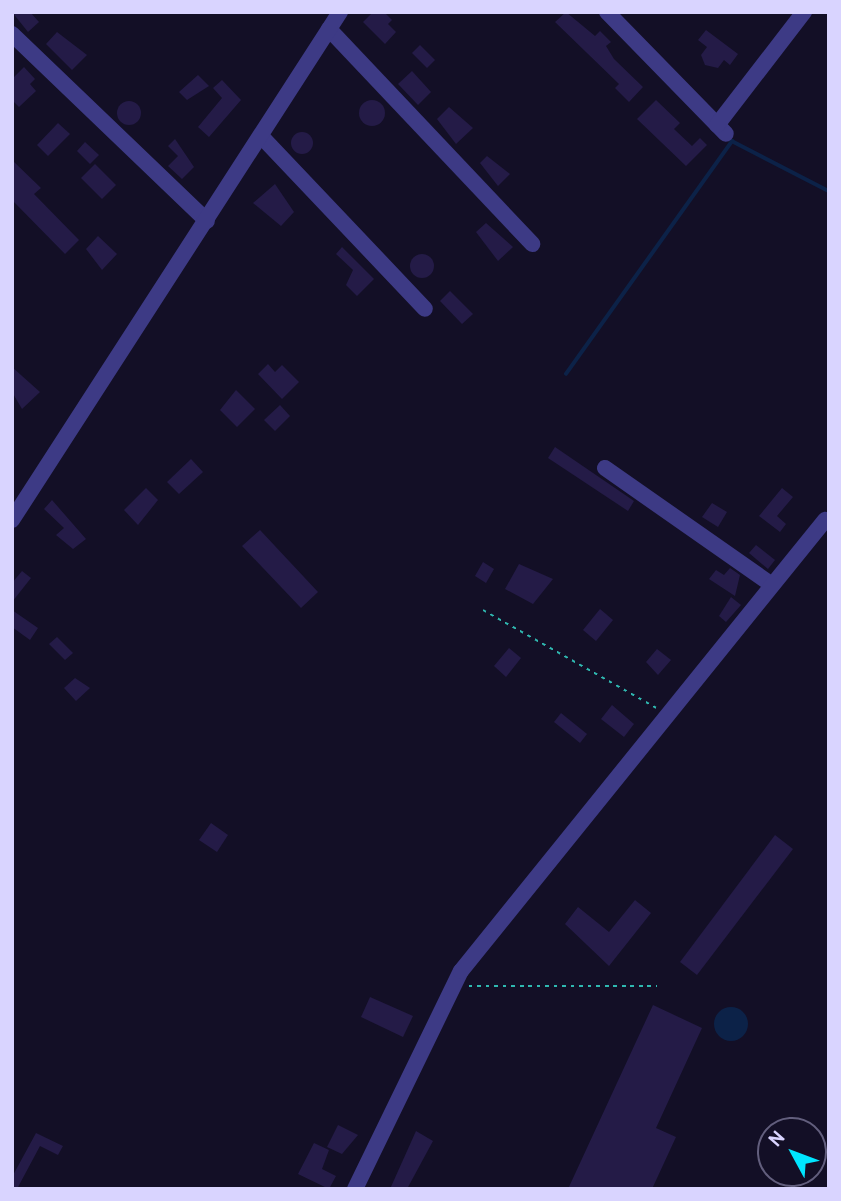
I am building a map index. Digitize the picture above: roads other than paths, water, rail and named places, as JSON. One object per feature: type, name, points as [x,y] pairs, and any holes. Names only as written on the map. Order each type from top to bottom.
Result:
[{"type":"street","points":[[12,520],[340,12]]},
{"type":"street","points":[[607,12],[722,129],[804,12]]},
{"type":"street","points":[[329,29],[533,244]]},
{"type":"street","points":[[12,34],[207,221]]},
{"type":"street","points":[[261,136],[425,309]]},
{"type":"street","points":[[605,468],[772,585]]},
{"type":"street","points":[[355,1189],[448,991],[825,520]]},
{"type":"water","points":[[731,1007],[743,1012],[748,1024],[743,1036],[731,1041],[719,1036],[714,1024],[719,1012]]},
{"type":"waterway","points":[[566,374],[732,141],[829,191]]}]
